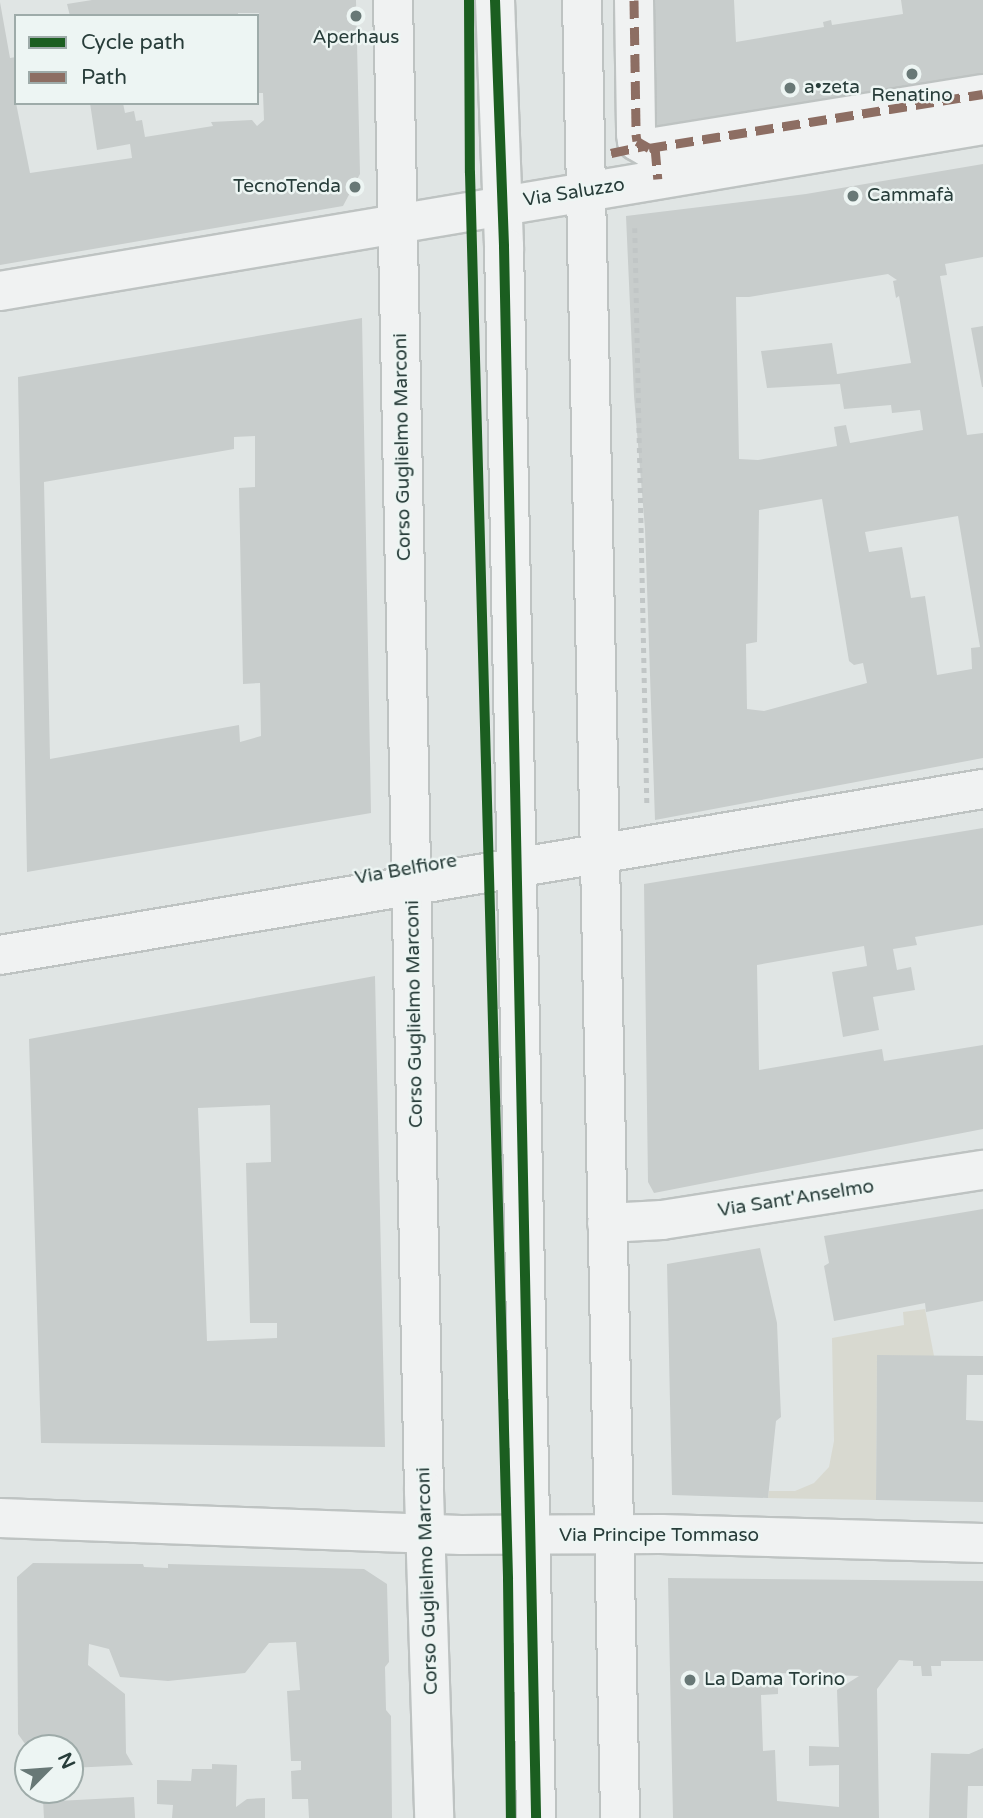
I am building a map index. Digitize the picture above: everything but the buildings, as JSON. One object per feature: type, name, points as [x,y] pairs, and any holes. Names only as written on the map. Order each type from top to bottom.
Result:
[{"type":"street","name":"Corso Guglielmo Marconi","points":[[393,0],[434,1818]]},
{"type":"street","points":[[495,0],[518,868],[536,1818]]},
{"type":"street","points":[[582,0],[620,1818]]},
{"type":"street","points":[[634,0],[636,134],[642,156],[983,94]]},
{"type":"street","name":"Via Saluzzo","points":[[0,291],[586,191],[642,156],[983,125]]},
{"type":"street","name":"Via Belfiore","points":[[0,956],[413,888],[599,853],[983,789]]},
{"type":"street","name":"Via Sant'Anselmo","points":[[607,1223],[662,1220],[983,1170]]},
{"type":"street","name":"Via Principe Tommaso","points":[[0,1518],[530,1535],[613,1534],[983,1543]]},
{"type":"street","points":[[430,1624],[452,1651],[460,1818]]},
{"type":"path","points":[[635,219],[647,808],[655,811]]},
{"type":"shaded area","points":[[925,1309],[934,1356],[877,1356],[876,1500],[768,1498],[769,1491],[795,1491],[814,1483],[829,1467],[834,1441],[832,1338],[904,1325],[903,1312]]},
{"type":"marked path","points":[[634,0],[636,134],[637,141],[649,148],[983,94]]},
{"type":"marked path","points":[[611,153],[643,146]]},
{"type":"marked path","points":[[655,147],[658,179]]},
{"type":"cycle path","points":[[469,0],[470,173],[508,1579],[511,1818]]},
{"type":"cycle path","points":[[495,0],[504,247],[536,1818]]},
{"type":"place","name":"Aperhaus","points":[[356,16]]},
{"type":"place","name":"Renatino","points":[[912,74]]},
{"type":"place","name":"a•zeta","points":[[790,88]]},
{"type":"place","name":"TecnoTenda","points":[[355,187]]},
{"type":"place","name":"Cammafà","points":[[853,196]]},
{"type":"place","name":"La Dama Torino","points":[[690,1680]]}]
